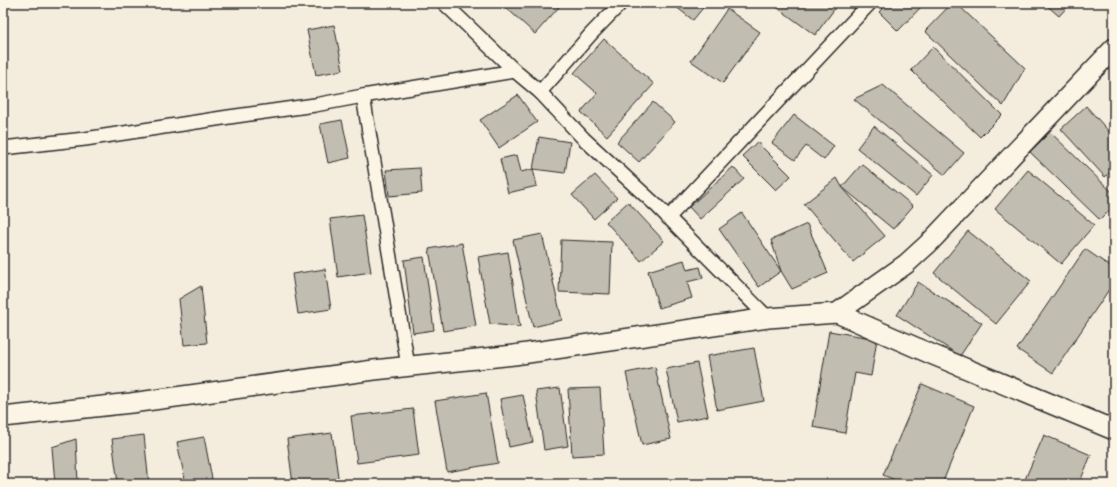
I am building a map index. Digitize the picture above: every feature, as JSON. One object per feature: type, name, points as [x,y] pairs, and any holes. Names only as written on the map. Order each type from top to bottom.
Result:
[{"type":"main road","points":[[837,313],[901,268],[929,243],[1114,48]]},
{"type":"main road","points":[[3,417],[131,403],[408,366],[521,354],[768,318],[837,313],[938,357],[1114,430]]},
{"type":"street","points":[[444,3],[515,71],[540,92],[584,139],[657,206],[768,318]]},
{"type":"street","points":[[540,92],[591,34],[621,3]]},
{"type":"street","points":[[668,218],[870,3]]},
{"type":"street","points":[[3,148],[85,139],[222,118],[315,106],[362,96],[515,71]]},
{"type":"street","points":[[362,96],[408,366]]},
{"type":"building","points":[[501,3],[555,3],[559,7],[535,34]]},
{"type":"building","points":[[671,3],[707,3],[693,20]]},
{"type":"building","points":[[778,3],[839,3],[815,35],[775,6]]},
{"type":"building","points":[[888,3],[917,3],[921,7],[898,31],[879,12]]},
{"type":"building","points":[[952,3],[956,3],[1025,68],[1003,106],[925,31]]},
{"type":"building","points":[[1044,3],[1071,3],[1059,16]]},
{"type":"building","points":[[727,9],[760,32],[723,83],[691,61]]},
{"type":"building","points":[[334,25],[343,70],[316,75],[307,30]]},
{"type":"building","points":[[604,39],[654,84],[607,136],[581,112],[597,93],[574,73]]},
{"type":"building","points":[[933,47],[1002,115],[980,137],[911,70]]},
{"type":"building","points":[[883,85],[964,153],[945,175],[854,99]]},
{"type":"building","points":[[518,95],[537,122],[499,148],[480,120]]},
{"type":"building","points":[[653,102],[675,122],[639,162],[617,142]]},
{"type":"building","points":[[1086,106],[1114,137],[1114,169],[1105,177],[1061,129]]},
{"type":"building","points":[[794,115],[834,146],[824,160],[806,146],[795,160],[772,143]]},
{"type":"building","points":[[342,120],[350,158],[328,163],[320,124]]},
{"type":"building","points":[[874,126],[933,175],[916,196],[857,148]]},
{"type":"building","points":[[1050,132],[1114,194],[1114,206],[1100,220],[1030,152]]},
{"type":"building","points":[[539,137],[570,142],[565,173],[533,169]]},
{"type":"building","points":[[757,142],[791,176],[776,190],[742,156]]},
{"type":"building","points":[[517,155],[521,172],[533,169],[537,186],[508,193],[500,159]]},
{"type":"building","points":[[862,164],[913,206],[893,229],[842,187]]},
{"type":"building","points":[[733,167],[744,179],[700,219],[689,207]]},
{"type":"building","points":[[420,168],[422,193],[389,196],[386,170]]},
{"type":"building","points":[[1028,170],[1094,225],[1061,264],[995,209]]},
{"type":"building","points":[[595,175],[617,198],[594,219],[572,195]]},
{"type":"building","points":[[837,178],[842,187],[885,236],[853,262],[804,204]]},
{"type":"building","points":[[628,202],[664,241],[641,261],[606,222]]},
{"type":"building","points":[[742,213],[781,271],[759,287],[719,229]]},
{"type":"building","points":[[362,215],[371,272],[338,277],[330,219]]},
{"type":"building","points":[[807,224],[828,273],[792,289],[781,271],[771,240]]},
{"type":"building","points":[[968,231],[1031,281],[996,324],[934,273]]},
{"type":"building","points":[[542,234],[562,320],[533,327],[513,240]]},
{"type":"building","points":[[561,240],[612,242],[610,294],[559,292]]},
{"type":"building","points":[[462,243],[476,326],[443,331],[429,249]]},
{"type":"building","points":[[1085,249],[1114,269],[1114,282],[1053,373],[1017,349]]},
{"type":"building","points":[[508,252],[520,327],[490,324],[478,257]]},
{"type":"building","points":[[424,257],[434,330],[413,333],[404,260]]},
{"type":"building","points":[[684,260],[687,270],[700,267],[703,278],[687,282],[692,298],[659,308],[648,271]]},
{"type":"building","points":[[325,269],[331,309],[298,314],[292,274]]},
{"type":"building","points":[[918,282],[982,323],[960,356],[897,315]]},
{"type":"building","points":[[201,286],[207,343],[184,345],[179,299]]},
{"type":"building","points":[[829,331],[877,339],[871,376],[855,373],[845,433],[813,427]]},
{"type":"building","points":[[754,348],[764,401],[717,410],[707,356]]},
{"type":"building","points":[[697,363],[708,416],[677,422],[666,369]]},
{"type":"building","points":[[655,367],[671,439],[642,445],[626,373]]},
{"type":"building","points":[[922,384],[974,406],[942,484],[905,484],[883,475]]},
{"type":"building","points":[[560,388],[568,446],[544,450],[536,391]]},
{"type":"building","points":[[600,388],[604,454],[572,456],[568,389]]},
{"type":"building","points":[[486,393],[498,463],[447,472],[435,401]]},
{"type":"building","points":[[523,395],[533,442],[509,447],[500,399]]},
{"type":"building","points":[[413,409],[419,455],[357,463],[351,416]]},
{"type":"building","points":[[332,433],[339,484],[293,484],[287,439]]},
{"type":"building","points":[[144,435],[149,484],[118,484],[112,439]]},
{"type":"building","points":[[1044,435],[1091,455],[1079,484],[1023,484]]},
{"type":"building","points":[[204,437],[213,484],[186,484],[177,442]]},
{"type":"building","points":[[76,439],[78,484],[55,484],[52,447]]}]
